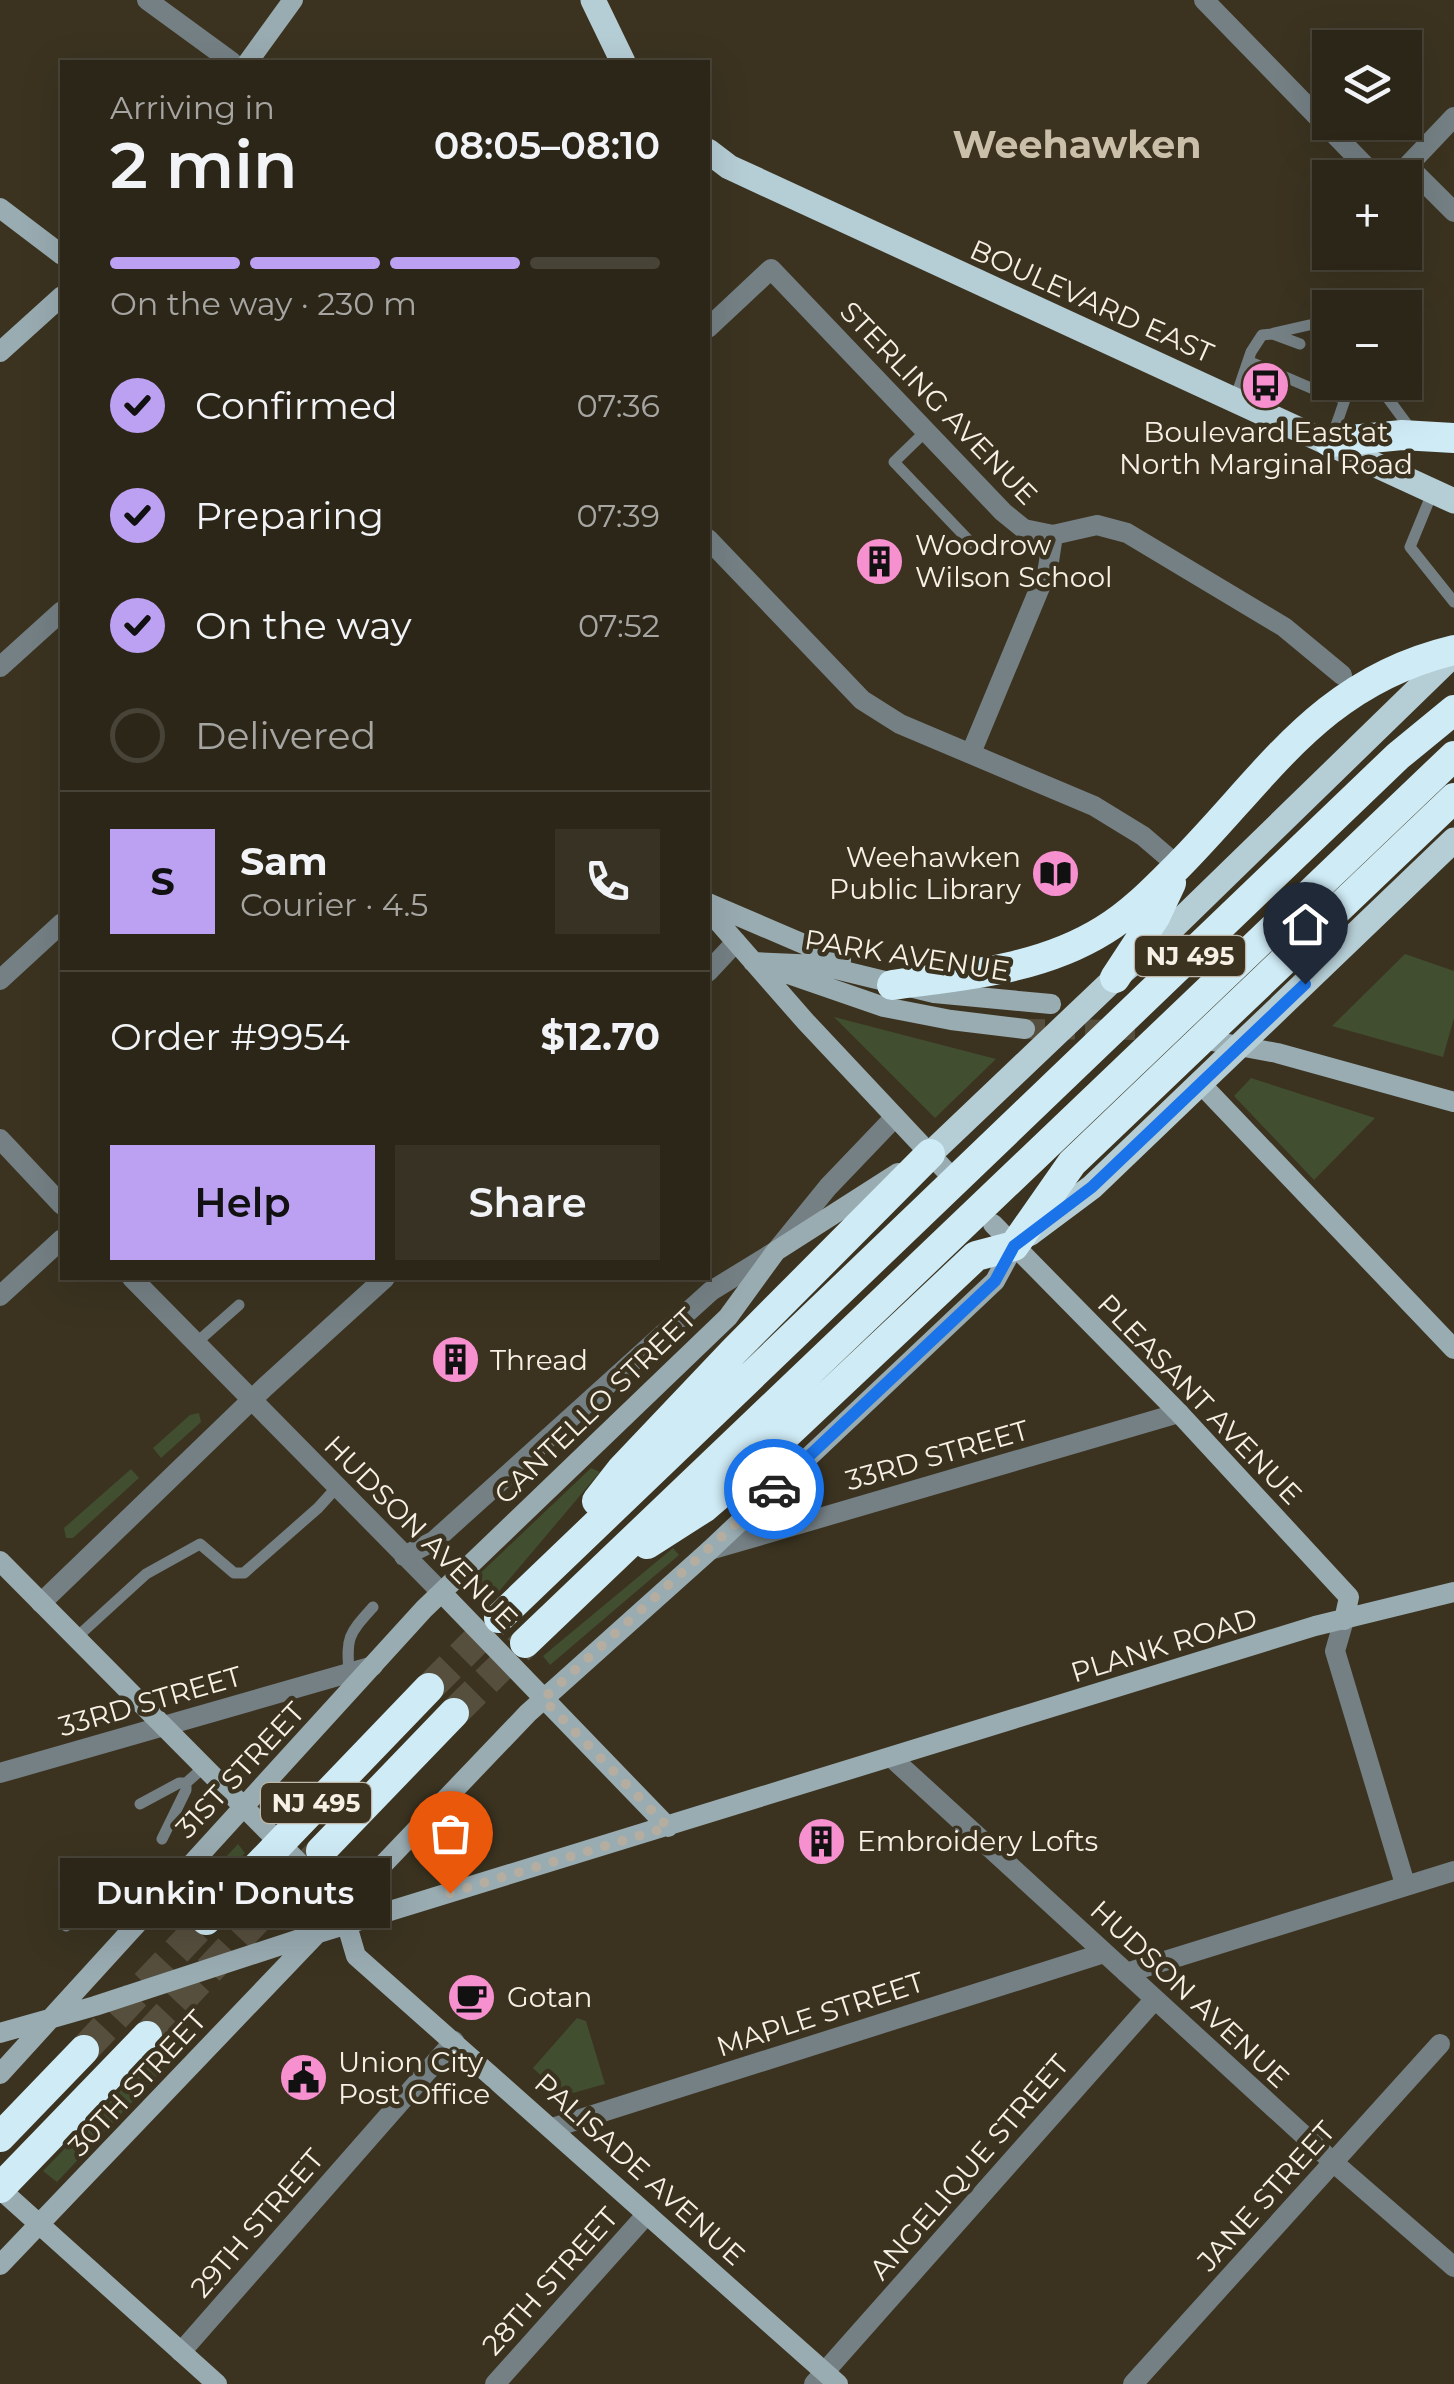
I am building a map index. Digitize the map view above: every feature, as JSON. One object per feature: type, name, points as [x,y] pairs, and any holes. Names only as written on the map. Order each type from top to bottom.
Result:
[{"type":"highway","points":[[1330,442],[1414,435],[1454,438]]},
{"type":"highway","points":[[892,984],[999,970],[1071,947],[1115,922],[1178,866],[1292,741],[1341,699],[1357,678],[1454,652]]},
{"type":"highway","name":"NJ 495","points":[[499,1618],[1398,756],[1454,710]]},
{"type":"highway","name":"NJ 495","points":[[525,1644],[1454,756]]},
{"type":"highway","points":[[587,1582],[705,1506],[781,1440],[1004,1234],[1160,1077],[1454,798]]},
{"type":"highway","points":[[1115,978],[1155,916],[1178,866]]},
{"type":"highway","points":[[531,1586],[622,1469],[938,1163]]},
{"type":"highway","name":"NJ 495","points":[[206,1920],[429,1688]]},
{"type":"highway","name":"NJ 495","points":[[308,1854],[454,1713]]},
{"type":"highway","points":[[0,2189],[148,2036]]},
{"type":"highway","points":[[0,2137],[84,2050]]},
{"type":"main road","points":[[249,60],[293,0]]},
{"type":"main road","points":[[593,0],[622,60]]},
{"type":"main road","name":"BOULEVARD EAST","points":[[710,152],[730,167],[1443,496]]},
{"type":"main road","points":[[0,208],[60,253]]},
{"type":"main road","points":[[0,352],[60,298]]},
{"type":"main road","points":[[938,1163],[1026,1065],[1115,978],[1156,944],[1454,652]]},
{"type":"main road","points":[[1004,1234],[1092,1187],[1454,840]]},
{"type":"main road","points":[[710,907],[892,984]]},
{"type":"main road","name":"PARK AVENUE","points":[[710,909],[753,962],[938,1163]]},
{"type":"main road","name":"PARK AVENUE","points":[[753,962],[819,965],[934,993],[1052,1004]]},
{"type":"main road","name":"PARK AVENUE","points":[[753,962],[895,1009],[1026,1029]]},
{"type":"main road","points":[[1140,1030],[1277,1054],[1454,1102]]},
{"type":"main road","points":[[1200,1083],[1454,1349]]},
{"type":"main road","name":"CANTELLO STREET","points":[[442,1593],[728,1317],[776,1251],[938,1163]]},
{"type":"main road","name":"PLEASANT AVENUE","points":[[1004,1234],[1179,1413],[1349,1597],[1344,1620]]},
{"type":"main road","name":"30TH STREET","points":[[0,2265],[34,2220],[312,1935],[344,1915],[543,1699],[710,1550],[995,1281],[1004,1234]]},
{"type":"main road","name":"PALISADE AVENUE","points":[[0,1561],[251,1812],[308,1854],[344,1915],[356,1956],[552,2128],[826,2380]]},
{"type":"main road","name":"PLANK ROAD","points":[[344,1915],[668,1827],[1344,1620],[1454,1592]]},
{"type":"main road","name":"31ST STREET","points":[[0,2074],[149,1911],[251,1812],[374,1666],[442,1593]]},
{"type":"main road","name":"HUDSON AVENUE","points":[[442,1593],[668,1827]]},
{"type":"main road","points":[[0,2033],[312,1935]]},
{"type":"main road","points":[[0,2189],[216,2384]]},
{"type":"street","points":[[147,0],[229,60]]},
{"type":"street","points":[[1204,0],[1360,160]]},
{"type":"street","points":[[1413,160],[1454,117]]},
{"type":"street","points":[[1422,187],[1454,212]]},
{"type":"street","name":"STERLING AVENUE","points":[[710,326],[771,269],[1003,512],[1024,529],[1052,535],[1097,525],[1127,533],[1284,627],[1357,678]]},
{"type":"street","points":[[971,753],[1048,568],[1052,535]]},
{"type":"street","points":[[710,541],[862,700],[900,724],[1094,806],[1143,836],[1178,866]]},
{"type":"street","points":[[0,667],[60,613]]},
{"type":"street","points":[[0,980],[60,926]]},
{"type":"street","points":[[710,970],[736,942]]},
{"type":"street","name":"CANTELLO STREET","points":[[404,1556],[434,1541],[710,1291],[776,1251],[828,1187],[895,1117]]},
{"type":"street","points":[[0,1139],[60,1203]]},
{"type":"street","points":[[0,1296],[60,1241]]},
{"type":"street","name":"HUDSON AVENUE","points":[[134,1280],[442,1593]]},
{"type":"street","points":[[41,1603],[383,1280]]},
{"type":"street","name":"33RD STREET","points":[[710,1550],[1179,1413]]},
{"type":"street","points":[[1344,1620],[1336,1651],[1406,1884]]},
{"type":"street","name":"33RD STREET","points":[[0,1773],[374,1666]]},
{"type":"street","name":"HUDSON AVENUE","points":[[892,1758],[1333,2162],[1454,2267]]},
{"type":"street","points":[[1126,1972],[1454,1871]]},
{"type":"street","name":"MAPLE STREET","points":[[552,2128],[1104,1952]]},
{"type":"street","name":"ANGELIQUE STREET","points":[[826,2380],[1155,1999]]},
{"type":"street","name":"29TH STREET","points":[[180,2352],[454,2041]]},
{"type":"street","name":"JANE STREET","points":[[1133,2384],[1440,2044]]},
{"type":"street","name":"28TH STREET","points":[[495,2384],[647,2214]]},
{"type":"lane","points":[[1235,399],[1262,335],[1309,324]]},
{"type":"lane","points":[[1273,334],[1300,344]]},
{"type":"lane","points":[[1248,361],[1312,388]]},
{"type":"lane","points":[[1330,442],[1345,400]]},
{"type":"lane","points":[[1390,400],[1414,435]]},
{"type":"lane","points":[[926,431],[894,462],[976,548]]},
{"type":"lane","points":[[1443,496],[1410,548],[1454,602]]},
{"type":"lane","points":[[196,1343],[239,1305]]},
{"type":"lane","points":[[77,1638],[146,1574],[200,1544],[234,1573],[244,1573],[318,1508],[337,1486]]},
{"type":"lane","points":[[350,1672],[346,1654],[349,1635],[374,1607]]},
{"type":"lane","points":[[162,1839],[186,1783],[204,1767]]},
{"type":"lane","points":[[140,1804],[179,1782],[186,1783]]},
{"type":"lane","points":[[66,1926],[112,1882],[149,1911]]},
{"type":"green space","points":[[1405,954],[1454,971],[1454,1018],[1443,1057],[1332,1026]]},
{"type":"green space","points":[[834,1017],[996,1059],[935,1118]]},
{"type":"green space","points":[[1251,1078],[1375,1118],[1314,1180],[1234,1096]]},
{"type":"green space","points":[[199,1413],[201,1422],[161,1458],[153,1448],[190,1415]]},
{"type":"green space","points":[[591,1468],[600,1472],[490,1602],[470,1583]]},
{"type":"green space","points":[[131,1469],[139,1478],[73,1538],[66,1538],[64,1528]]},
{"type":"green space","points":[[673,1548],[679,1555],[550,1665],[543,1656]]},
{"type":"green space","points":[[238,1844],[245,1853],[198,1901],[191,1894]]},
{"type":"green space","points":[[577,2018],[586,2021],[605,2084],[562,2096],[533,2068]]},
{"type":"green space","points":[[155,2055],[167,2065],[57,2182],[43,2171]]},
{"type":"tunnel","points":[[1025,1029],[1140,1030]]},
{"type":"tunnel","points":[[429,1688],[499,1618]]},
{"type":"tunnel","points":[[454,1713],[525,1643]]},
{"type":"tunnel","points":[[147,2036],[321,1851]]},
{"type":"tunnel","points":[[84,2050],[206,1920]]},
{"type":"way so far","points":[[450,1893],[668,1827],[543,1699],[774,1489]]},
{"type":"place","name":"Boulevard East at North Marginal Road","points":[[1266,385]]},
{"type":"place","name":"Woodrow Wilson School","points":[[880,561]]},
{"type":"place","name":"Weehawken Public Library","points":[[1056,873]]},
{"type":"place","name":"Thread","points":[[455,1360]]},
{"type":"place","name":"Embroidery Lofts","points":[[822,1841]]},
{"type":"place","name":"Dunkin' Donuts","points":[[450,1893]]},
{"type":"place","name":"Gotan","points":[[472,1997]]},
{"type":"place","name":"Union City Post Office","points":[[303,2078]]},
{"type":"district","name":"Weehawken","points":[[1077,144]]},
{"type":"route","points":[[774,1489],[995,1281],[1014,1246],[1092,1187],[1305,984]]}]
